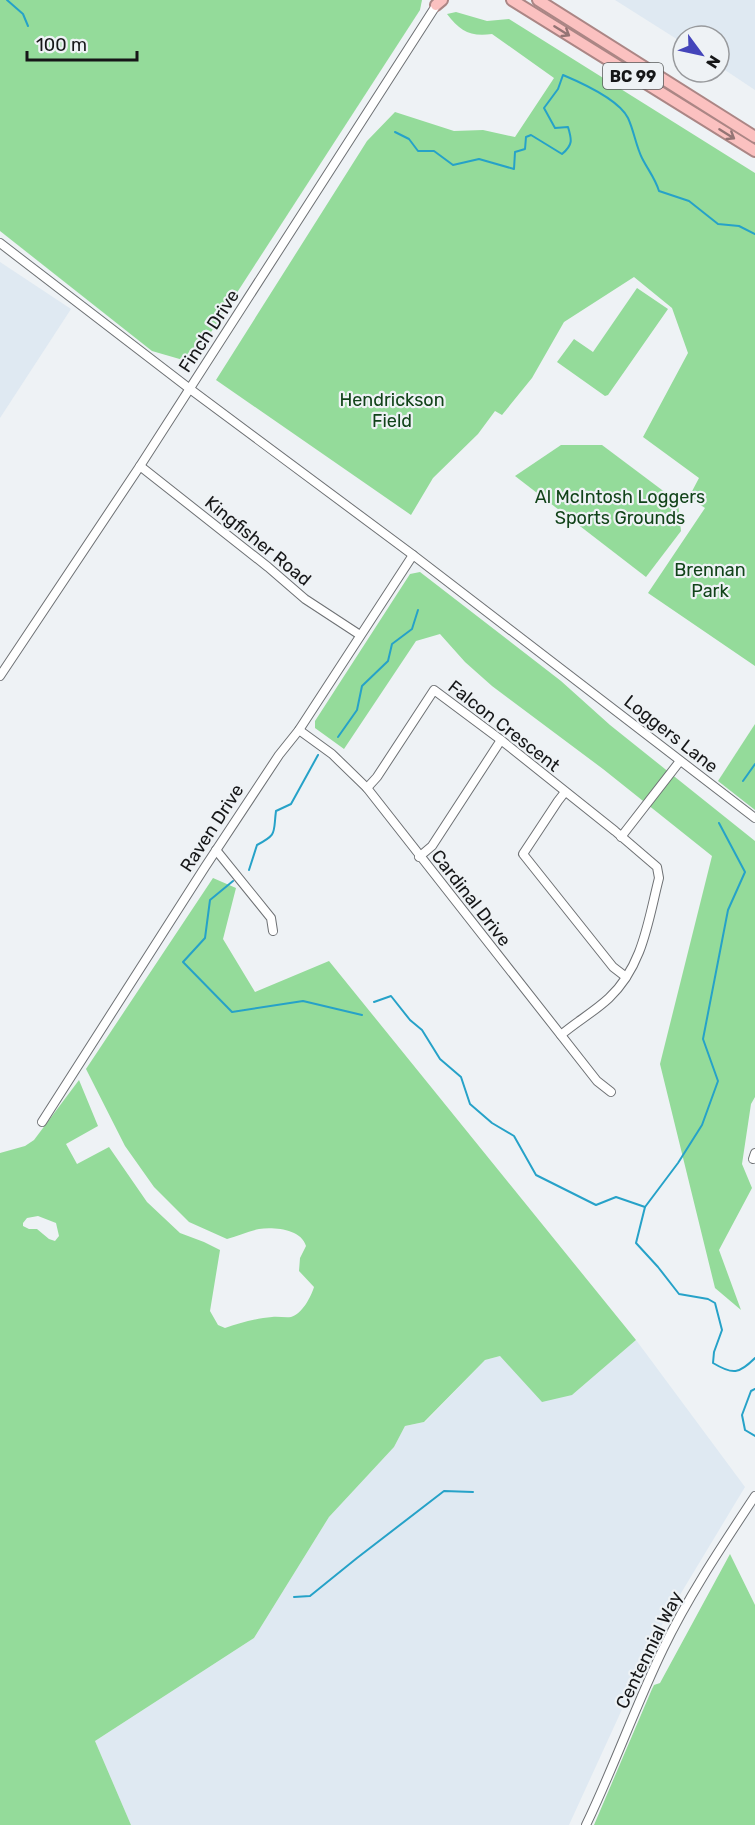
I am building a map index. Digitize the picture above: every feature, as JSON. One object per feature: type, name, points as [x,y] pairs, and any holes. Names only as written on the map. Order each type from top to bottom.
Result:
[{"type":"highway","name":"BC 99","points":[[512,0],[755,151]]},
{"type":"highway","points":[[538,0],[755,136]]},
{"type":"street","name":"Finch Drive","points":[[0,676],[140,466],[439,1]]},
{"type":"street","name":"Loggers Lane","points":[[0,243],[190,389],[413,555],[755,819]]},
{"type":"street","name":"Kingfisher Road","points":[[140,466],[305,599],[360,635]]},
{"type":"street","name":"Raven Drive","points":[[42,1122],[216,850],[279,755],[299,730],[413,555]]},
{"type":"street","name":"Falcon Crescent","points":[[367,788],[377,777],[434,690],[501,740],[653,863],[659,873],[659,878],[640,952],[626,978]]},
{"type":"street","name":"Cardinal Drive","points":[[299,730],[338,758],[367,788],[597,1081],[611,1092]]},
{"type":"street","points":[[420,857],[432,846],[501,740]]},
{"type":"street","points":[[621,837],[680,761]]},
{"type":"street","points":[[561,1035],[609,998],[626,978],[613,967],[523,854],[565,792]]},
{"type":"street","points":[[216,850],[271,918],[273,931]]},
{"type":"street","name":"Centennial Way","points":[[586,1825],[653,1670],[677,1623],[712,1561],[755,1496]]},
{"type":"shaded area","points":[[615,0],[755,0],[755,90],[731,74],[731,24],[671,24],[671,35]]},
{"type":"shaded area","points":[[0,262],[71,309],[0,418]]},
{"type":"shaded area","points":[[636,1340],[745,1487],[657,1633],[569,1825],[131,1825],[95,1741],[254,1638],[329,1517],[394,1447],[405,1426],[425,1422],[485,1360],[500,1356],[572,1395]]},
{"type":"green space","points":[[0,0],[422,0],[420,10],[216,325],[193,357],[183,360],[152,351],[0,231]]},
{"type":"green space","points":[[456,12],[487,21],[509,19],[755,173],[755,666],[648,593],[705,508],[689,497],[699,478],[643,437],[688,353],[672,308],[634,277],[564,322],[532,378],[502,415],[495,411],[478,434],[433,478],[411,515],[216,380],[367,141],[395,112],[454,131],[483,130],[515,137],[554,78],[492,34],[478,35],[461,29],[447,14]]},
{"type":"green space","points":[[637,288],[668,309],[608,395],[605,396],[557,362],[574,339],[593,352]]},
{"type":"green space","name":"Al McIntosh Loggers Sports Grounds","points":[[561,445],[602,445],[678,502],[681,531],[646,577],[515,476]]},
{"type":"green space","points":[[420,572],[561,681],[610,725],[755,841],[755,1097],[751,1104],[742,1164],[752,1188],[719,1250],[741,1310],[715,1288],[660,1064],[712,856],[603,769],[492,686],[465,662],[440,634],[416,641],[344,749],[315,728],[315,721],[410,574]]},
{"type":"green space","points":[[755,724],[755,810],[718,781]]},
{"type":"green space","points":[[213,878],[236,888],[223,939],[255,992],[329,961],[636,1340],[572,1395],[542,1402],[500,1356],[485,1360],[424,1422],[405,1426],[394,1447],[329,1517],[254,1638],[95,1741],[131,1825],[0,1825],[0,1153],[25,1146],[34,1140],[79,1080],[98,1126],[66,1144],[77,1164],[109,1147],[147,1202],[180,1233],[220,1250],[210,1311],[218,1325],[225,1328],[260,1318],[291,1317],[302,1309],[314,1287],[299,1271],[300,1258],[306,1246],[299,1236],[286,1230],[272,1228],[259,1229],[227,1239],[189,1222],[154,1187],[125,1146],[86,1069]],"holes":[[[38,1216],[56,1223],[59,1236],[55,1241],[37,1229],[23,1226],[27,1218]]]},
{"type":"green space","points":[[730,1554],[755,1605],[755,1825],[594,1825],[654,1685],[660,1683]]},
{"type":"waterway","points":[[7,0],[23,14],[28,26]]},
{"type":"waterway","points":[[395,132],[409,139],[418,151],[434,151],[453,165],[479,159],[514,169],[515,152],[525,149],[526,137],[531,135],[562,154],[571,142],[568,127],[555,128],[544,108],[558,89],[563,75],[599,93],[623,111],[659,191],[689,201],[718,224],[739,226],[755,234]]},
{"type":"waterway","points":[[338,737],[357,710],[362,686],[388,661],[392,644],[412,629],[418,610]]},
{"type":"waterway","points":[[249,870],[257,845],[273,832],[276,811],[291,804],[318,755]]},
{"type":"waterway","points":[[743,781],[755,764]]},
{"type":"waterway","points":[[719,823],[745,872],[728,910],[703,1039],[718,1081],[702,1125],[678,1163],[645,1207],[636,1243],[679,1294],[708,1299],[715,1303],[722,1330],[714,1352],[713,1363],[726,1370],[736,1371],[755,1358]]},
{"type":"waterway","points":[[233,881],[210,900],[205,938],[183,962],[232,1012],[303,1001],[362,1015]]},
{"type":"waterway","points":[[374,1002],[391,996],[410,1020],[422,1030],[440,1059],[461,1077],[470,1104],[492,1123],[514,1136],[536,1175],[596,1205],[616,1197],[645,1207]]},
{"type":"waterway","points":[[755,1389],[751,1391],[742,1415],[745,1430],[755,1436]]},
{"type":"waterway","points":[[294,1597],[310,1596],[444,1491],[473,1492]]},
{"type":"park label","name":"Hendrickson Field","points":[[392,410]]},
{"type":"park label","name":"Brennan Park","points":[[710,580]]}]
